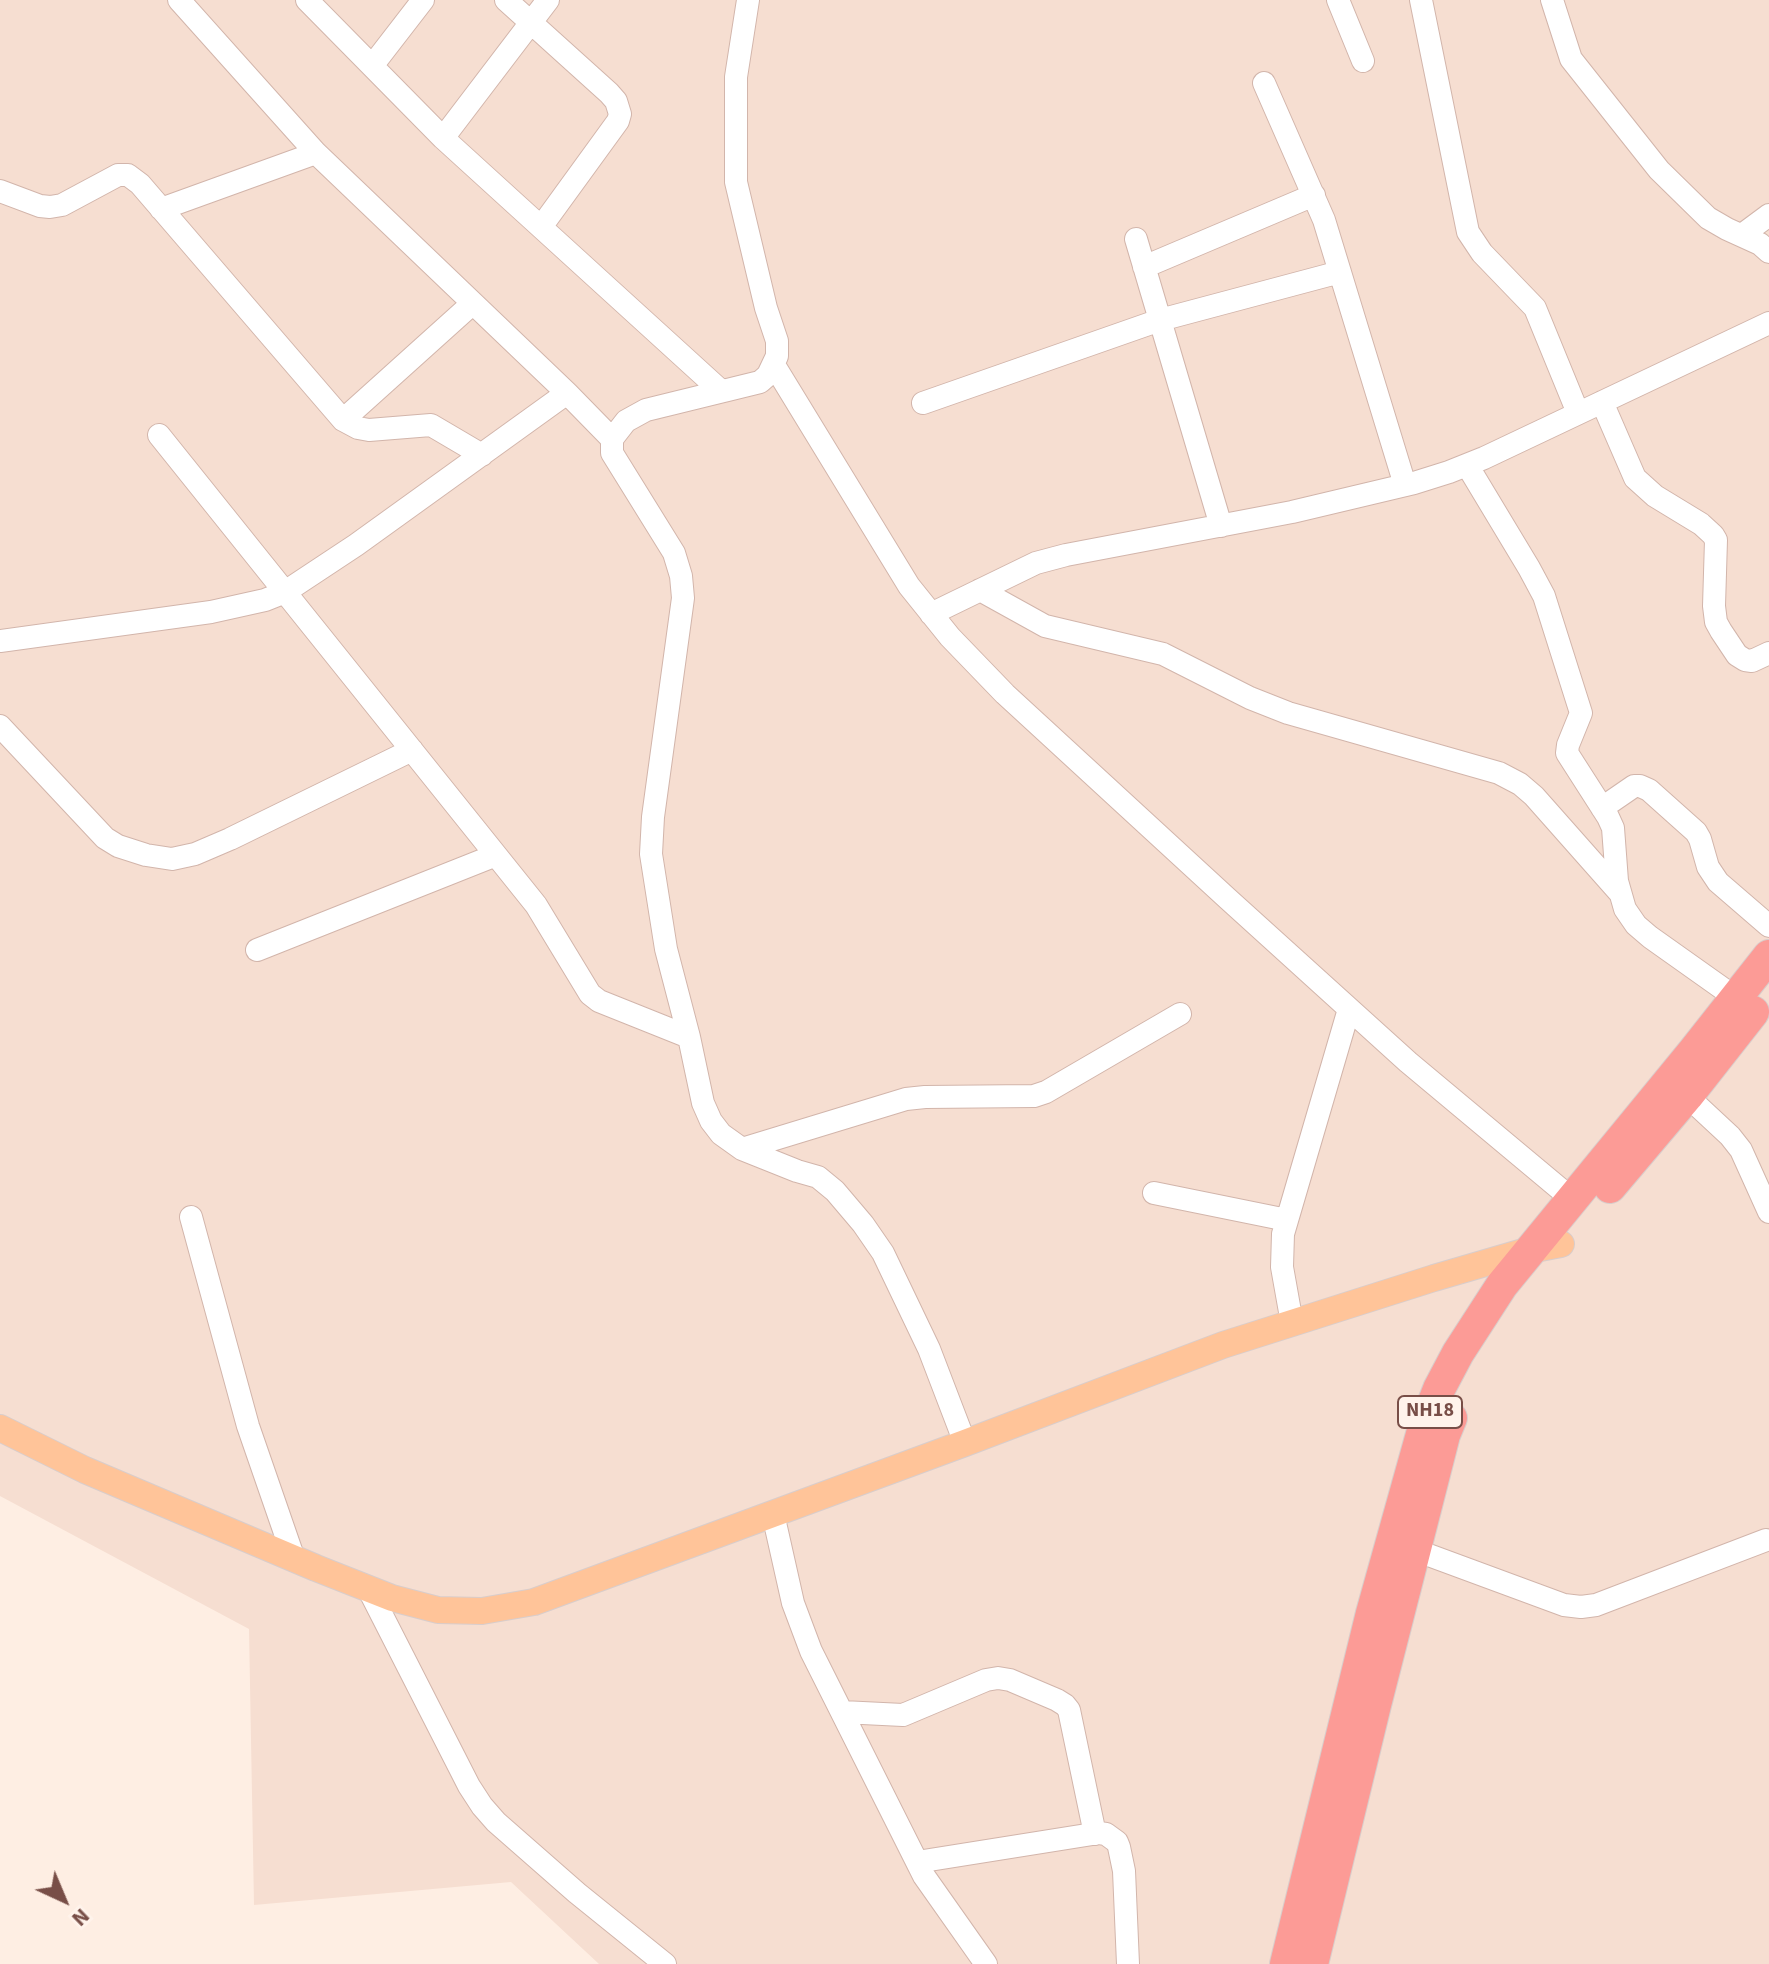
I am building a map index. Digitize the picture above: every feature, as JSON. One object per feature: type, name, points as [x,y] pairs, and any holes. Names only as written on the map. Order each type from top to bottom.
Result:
[{"type":"highway","name":"NH18","points":[[1286,1964],[1372,1613],[1424,1427],[1439,1389],[1458,1353],[1502,1285],[1769,956]]},
{"type":"highway","name":"NH18","points":[[1312,1964],[1444,1435],[1461,1393],[1500,1324],[1561,1244],[1687,1096],[1769,990]]},
{"type":"main road","points":[[0,1428],[85,1470],[392,1598],[438,1610],[482,1611],[534,1602],[1223,1345],[1530,1250],[1561,1244]]},
{"type":"street","points":[[179,0],[316,153],[612,439]]},
{"type":"street","points":[[307,0],[443,138],[721,391]]},
{"type":"street","points":[[372,66],[423,0]]},
{"type":"street","points":[[506,0],[609,93],[616,101],[620,114],[541,227]]},
{"type":"street","points":[[443,138],[548,0]]},
{"type":"street","points":[[748,0],[736,77],[736,182],[766,308],[777,341],[777,356],[768,375],[760,382],[646,410],[626,421],[612,439],[612,453],[674,553],[681,576],[683,598],[653,817],[651,854],[666,949],[703,1103],[711,1121],[721,1134],[742,1149],[818,1177],[835,1191],[863,1224],[883,1253],[929,1349],[965,1443]]},
{"type":"street","points":[[1338,0],[1363,61]]},
{"type":"street","points":[[1421,0],[1468,232],[1482,253],[1535,308],[1578,413]]},
{"type":"street","points":[[1552,0],[1571,59],[1659,170],[1708,218],[1760,244],[1769,252]]},
{"type":"street","points":[[1264,83],[1324,220],[1405,485]]},
{"type":"street","points":[[161,209],[316,153]]},
{"type":"street","points":[[0,191],[50,207],[62,205],[118,175],[128,175],[136,180],[343,420],[369,430],[431,425],[482,455]]},
{"type":"street","points":[[1144,267],[1314,195]]},
{"type":"street","points":[[1742,235],[1769,215]]},
{"type":"street","points":[[1136,239],[1221,526]]},
{"type":"street","points":[[923,403],[1160,320],[1340,272]]},
{"type":"street","points":[[343,420],[473,303]]},
{"type":"street","points":[[931,614],[1036,563],[1292,512],[1405,485],[1467,465],[1769,323]]},
{"type":"street","points":[[774,365],[909,586],[950,637],[1005,694],[1349,1009],[1572,1199]]},
{"type":"street","points":[[0,641],[211,612],[265,600],[285,592],[356,545],[567,393]]},
{"type":"street","points":[[1602,402],[1635,478],[1655,496],[1701,524],[1716,540],[1714,606],[1721,631],[1737,655],[1745,660],[1752,661],[1769,653]]},
{"type":"street","points":[[159,435],[542,914],[590,994],[599,1001],[689,1037]]},
{"type":"street","points":[[1467,465],[1544,596],[1581,713],[1567,753],[1613,828],[1617,881],[1625,909],[1636,925],[1736,998]]},
{"type":"street","points":[[980,590],[1045,626],[1163,654],[1250,698],[1288,713],[1499,773],[1534,796],[1619,892]]},
{"type":"street","points":[[0,726],[105,838],[118,846],[146,855],[172,859],[195,854],[230,839],[412,750]]},
{"type":"street","points":[[1602,808],[1634,786],[1649,790],[1696,832],[1708,867],[1718,882],[1769,926]]},
{"type":"street","points":[[257,950],[496,855]]},
{"type":"street","points":[[1292,1323],[1282,1267],[1283,1234],[1349,1009]]},
{"type":"street","points":[[742,1149],[906,1099],[1034,1096],[1180,1014]]},
{"type":"street","points":[[1687,1096],[1741,1150],[1769,1212]]},
{"type":"street","points":[[1154,1193],[1287,1220]]},
{"type":"street","points":[[191,1217],[248,1426],[294,1559]]},
{"type":"street","points":[[773,1514],[793,1603],[811,1651],[924,1876],[984,1963]]},
{"type":"street","points":[[1415,1550],[1564,1605],[1581,1607],[1596,1605],[1766,1540]]},
{"type":"street","points":[[368,1588],[482,1806],[577,1893],[665,1964]]},
{"type":"street","points":[[842,1712],[903,1715],[986,1680],[998,1678],[1057,1700],[1069,1710],[1095,1834]]},
{"type":"street","points":[[917,1862],[1106,1834],[1117,1842],[1124,1871],[1128,1964]]},
{"type":"shaded area","points":[[0,0],[1769,0],[1769,1964],[599,1964],[511,1882],[254,1905],[249,1629],[0,1496]]}]
